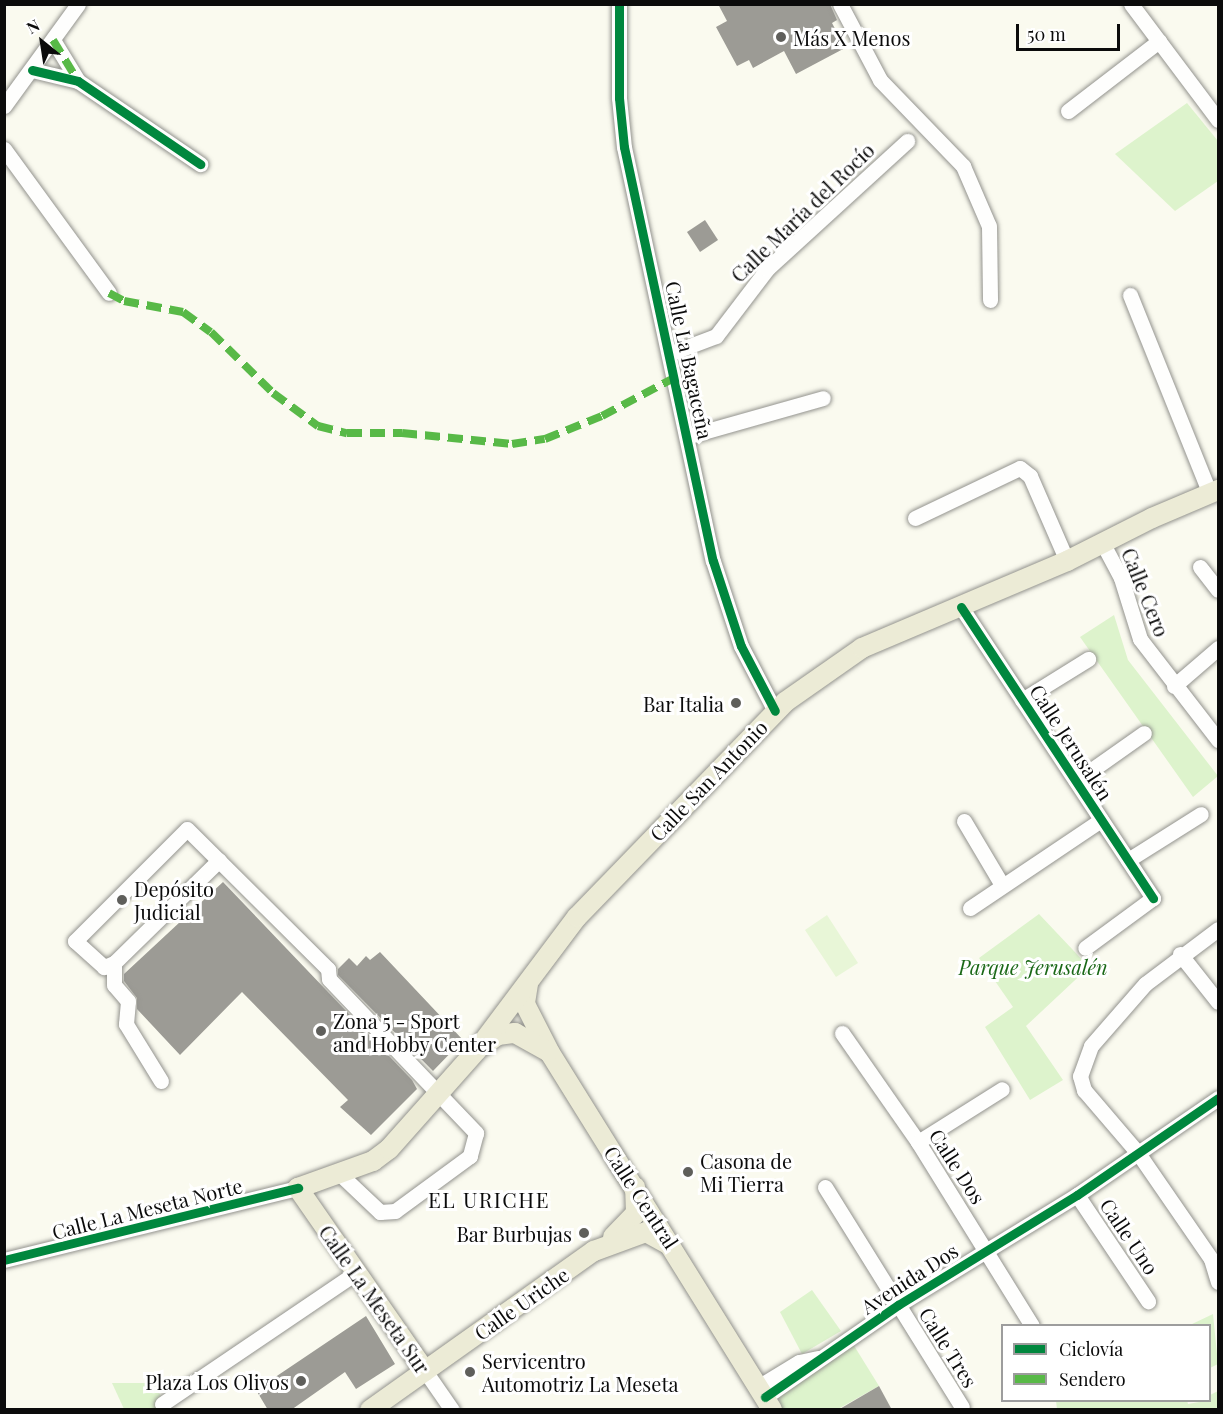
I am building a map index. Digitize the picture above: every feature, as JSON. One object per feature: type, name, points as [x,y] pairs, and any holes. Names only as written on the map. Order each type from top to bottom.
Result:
[{"type":"main road","name":"Calle San Antonio","points":[[529,982],[611,879],[775,711],[862,648],[1067,561],[1214,492]]},
{"type":"main road","name":"Calle La Meseta Norte","points":[[298,1188],[374,1161],[439,1096],[529,982]]},
{"type":"main road","name":"Calle Central","points":[[529,982],[525,1004],[550,1053],[678,1253],[765,1398]]},
{"type":"main road","points":[[477,1050],[498,1035],[515,1033],[550,1053]]},
{"type":"main road","points":[[320,1218],[319,1196],[374,1161]]},
{"type":"main road","points":[[594,1251],[636,1213],[635,1187]]},
{"type":"main road","name":"Calle La Meseta Sur","points":[[298,1188],[425,1371]]},
{"type":"main road","name":"Calle Uriche","points":[[370,1410],[594,1251],[646,1232],[658,1236],[678,1253]]},
{"type":"main road","points":[[411,1353],[423,1361],[444,1356]]},
{"type":"street","points":[[4,106],[78,4]]},
{"type":"street","name":"Calle La Bagaceña","points":[[619,4],[619,98],[624,147],[719,580],[741,646],[775,711]]},
{"type":"street","points":[[840,4],[880,80],[963,166],[989,226],[990,300]]},
{"type":"street","points":[[1131,4],[1218,120]]},
{"type":"street","points":[[54,40],[78,81]]},
{"type":"street","points":[[1068,111],[1159,41]]},
{"type":"street","points":[[32,70],[78,81],[200,164]]},
{"type":"street","name":"Calle María del Rocío","points":[[671,353],[716,336],[767,269],[908,141]]},
{"type":"street","points":[[4,149],[109,293]]},
{"type":"street","points":[[1130,295],[1214,492]]},
{"type":"street","points":[[689,436],[822,398]]},
{"type":"street","points":[[915,518],[1020,468],[1030,476],[1067,561]]},
{"type":"street","name":"Calle Cero","points":[[1103,544],[1121,578],[1140,639],[1174,686],[1218,740]]},
{"type":"street","points":[[1200,567],[1218,590]]},
{"type":"street","name":"Calle Jerusalén","points":[[961,607],[1153,898],[1084,948]]},
{"type":"street","points":[[1174,686],[1218,648]]},
{"type":"street","points":[[1022,700],[1088,659]]},
{"type":"street","points":[[1076,781],[1144,733]]},
{"type":"street","points":[[1128,860],[1201,814]]},
{"type":"street","points":[[970,908],[1101,820]]},
{"type":"street","points":[[964,821],[1002,885]]},
{"type":"street","points":[[219,860],[114,963],[104,967],[75,941],[188,829],[219,860],[328,969],[329,979],[477,1138],[470,1156],[456,1170],[420,1196],[386,1213],[380,1212],[344,1178]]},
{"type":"street","points":[[1218,929],[1180,954],[1145,984],[1091,1046],[1080,1076],[1091,1099],[1137,1153],[1211,1259],[1218,1282]]},
{"type":"street","points":[[1180,954],[1218,1002]]},
{"type":"street","points":[[114,963],[114,985],[128,1000],[126,1024],[160,1081]]},
{"type":"street","name":"Calle Dos","points":[[842,1033],[918,1142],[1031,1324]]},
{"type":"street","points":[[918,1142],[1002,1089]]},
{"type":"street","name":"Avenida Dos","points":[[765,1398],[799,1362],[818,1358],[898,1305],[1077,1195],[1218,1098]]},
{"type":"street","name":"Calle Tres","points":[[825,1187],[962,1407]]},
{"type":"street","name":"Calle La Meseta Norte","points":[[4,1260],[298,1188]]},
{"type":"street","name":"Calle Uno","points":[[1077,1195],[1148,1300]]},
{"type":"street","points":[[162,1404],[357,1272]]},
{"type":"street","name":"Calle La Meseta Sur","points":[[425,1371],[452,1410]]},
{"type":"green space","points":[[1187,103],[1218,141],[1218,181],[1175,211],[1115,154]]},
{"type":"green space","points":[[1114,615],[1128,660],[1218,776],[1193,797],[1080,637]]},
{"type":"green space","name":"Parque Jerusalén","points":[[1039,914],[1089,967],[1026,1026],[1063,1080],[1030,1100],[985,1027],[1013,1007],[979,958]]},
{"type":"green space","points":[[827,915],[858,963],[836,977],[805,930]]},
{"type":"green space","points":[[812,1290],[841,1331],[802,1354],[780,1312]]},
{"type":"green space","points":[[1213,1314],[1218,1364],[1211,1368],[1211,1324],[1192,1324]]},
{"type":"green space","points":[[853,1344],[879,1386],[838,1409],[780,1409],[779,1393]]},
{"type":"green space","points":[[112,1383],[154,1383],[167,1408],[124,1409]]},
{"type":"green space","points":[[1218,1391],[1218,1409],[1057,1409],[1056,1402],[1188,1402],[1188,1404],[1211,1402],[1211,1394]]},
{"type":"building","name":"Más X Menos","points":[[718,4],[830,4],[837,20],[832,23],[845,48],[796,74],[784,51],[753,68],[749,60],[737,66],[716,27],[727,21]]},
{"type":"building","points":[[705,220],[718,240],[700,252],[687,232]]},
{"type":"building","name":"Zona 5 - Sport and Hobby Center","points":[[223,882],[412,1080],[417,1089],[371,1135],[340,1107],[348,1100],[242,992],[180,1055],[137,1009],[137,998],[124,981],[124,974]]},
{"type":"building","points":[[380,952],[463,1040],[433,1071],[338,975],[338,969],[349,958],[357,966],[366,956],[370,960]]},
{"type":"building","points":[[366,1316],[395,1364],[356,1389],[345,1372],[291,1410],[268,1410],[256,1390]]},
{"type":"building","points":[[879,1386],[892,1410],[838,1410]]},
{"type":"marked path","points":[[53,40],[78,81]]},
{"type":"marked path","points":[[109,293],[124,301],[183,312],[211,332],[273,393],[318,426],[347,433],[402,433],[512,444],[545,439],[602,416],[676,377]]},
{"type":"cycle path","points":[[619,4],[619,98],[624,147],[713,561],[741,646],[775,711]]},
{"type":"cycle path","points":[[32,70],[78,81],[200,164]]},
{"type":"cycle path","points":[[961,607],[1153,898]]},
{"type":"cycle path","points":[[765,1397],[898,1305],[1077,1195],[1218,1098]]},
{"type":"cycle path","points":[[4,1260],[298,1188]]},
{"type":"place","name":"Más X Menos","points":[[781,37]]},
{"type":"place","name":"Bar Italia","points":[[736,703]]},
{"type":"place","name":"Depósito Judicial","points":[[122,900]]},
{"type":"place","name":"Zona 5 - Sport and Hobby Center","points":[[321,1031]]},
{"type":"place","name":"Casona de Mi Tierra","points":[[688,1172]]},
{"type":"place","name":"Bar Burbujas","points":[[584,1233]]},
{"type":"place","name":"Servicentro Automotriz La Meseta","points":[[470,1372]]},
{"type":"place","name":"Plaza Los Olivos","points":[[301,1381]]},
{"type":"district","name":"EL URICHE","points":[[489,1199]]}]
